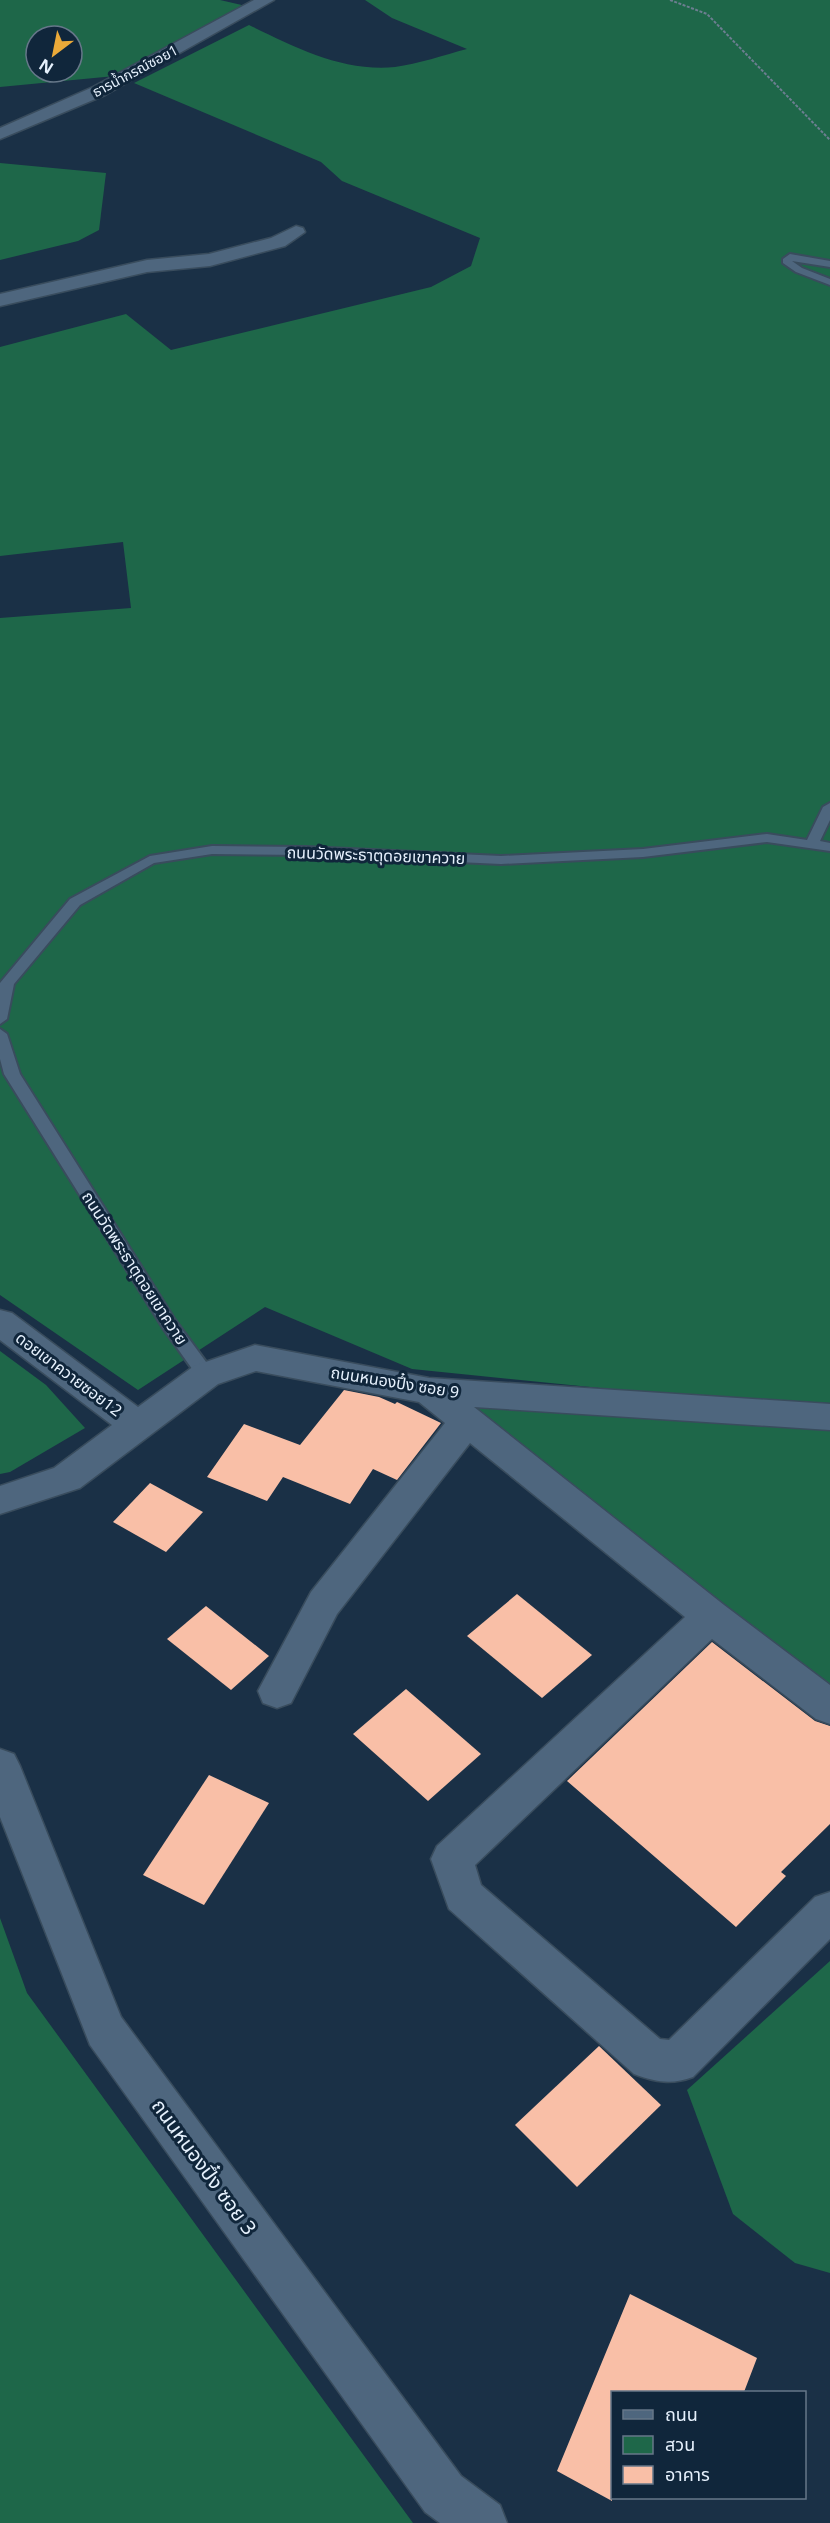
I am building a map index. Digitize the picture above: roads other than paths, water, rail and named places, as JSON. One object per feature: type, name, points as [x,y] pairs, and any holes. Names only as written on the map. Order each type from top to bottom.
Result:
[{"type":"street","name":"ธารน้ำกรณ์ซอย1","points":[[0,134],[99,91],[266,0]]},
{"type":"street","points":[[0,300],[147,266],[210,260],[278,242],[296,232]]},
{"type":"street","name":"ดอยเขาควายซอย12","points":[[0,1322],[137,1425]]},
{"type":"street","name":"ถนนหนองปึ๋ง ซอย 9","points":[[0,1500],[67,1478],[206,1375],[255,1358],[429,1391],[830,1417]]},
{"type":"street","points":[[429,1391],[711,1616],[830,1707]]},
{"type":"street","points":[[277,1691],[324,1603],[466,1420]]},
{"type":"street","points":[[711,1616],[452,1859],[464,1896],[651,2059],[677,2062],[830,1911]]},
{"type":"street","name":"ถนนหนองปึ๋ง ซอย 3","points":[[0,1766],[105,2030],[443,2494],[482,2523]]},
{"type":"lane","points":[[830,264],[790,257],[786,261],[799,270],[830,282]]},
{"type":"lane","points":[[812,843],[830,807]]},
{"type":"lane","name":"ถนนวัดพระธาตุดอยเขาควาย","points":[[0,1019],[7,983],[75,902],[150,860],[212,850],[306,851],[501,860],[643,853],[766,838],[830,847]]},
{"type":"lane","name":"ถนนวัดพระธาตุดอยเขาควาย","points":[[0,1034],[12,1074],[169,1324],[206,1375]]}]
